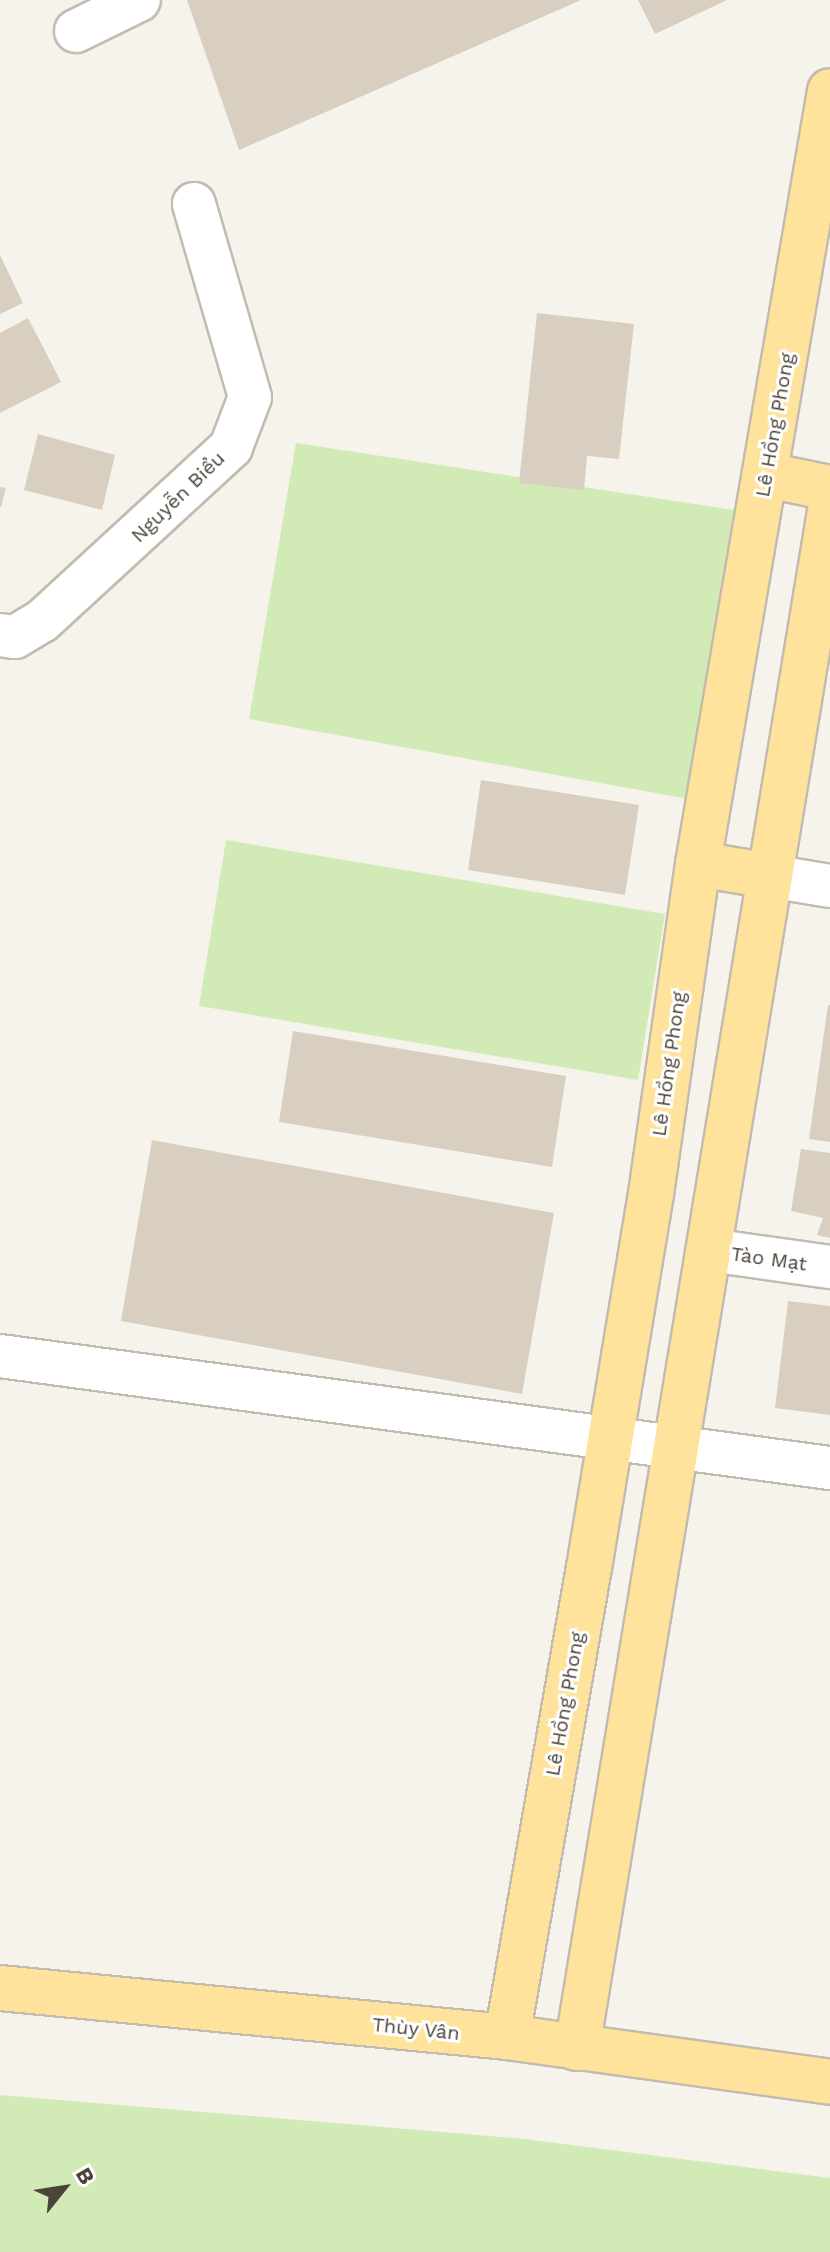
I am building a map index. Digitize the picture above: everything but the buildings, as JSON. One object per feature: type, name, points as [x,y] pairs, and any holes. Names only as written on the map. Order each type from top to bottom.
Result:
[{"type":"main road","name":"Lê Hồng Phong","points":[[507,2037],[589,1568],[651,1194],[698,864],[767,475],[830,91]]},
{"type":"main road","points":[[767,475],[830,488]]},
{"type":"main road","points":[[577,2048],[830,512]]},
{"type":"main road","points":[[698,864],[770,876]]},
{"type":"main road","points":[[651,1194],[715,1208]]},
{"type":"main road","points":[[589,1568],[655,1577]]},
{"type":"main road","name":"Thùy Vân","points":[[0,1988],[507,2037],[830,2082]]},
{"type":"street","points":[[76,31],[139,0]]},
{"type":"street","name":"Nguyễn Biểu","points":[[0,635],[15,637],[51,613],[231,447],[250,397],[194,204]]},
{"type":"street","points":[[770,876],[830,886]]},
{"type":"street","name":"Tào Mạt","points":[[709,1250],[830,1267]]},
{"type":"street","points":[[0,1356],[830,1468]]},
{"type":"green space","points":[[296,443],[734,510],[694,800],[249,719]]},
{"type":"green space","points":[[226,840],[665,914],[638,1080],[199,1006]]},
{"type":"green space","points":[[0,2095],[524,2139],[830,2178],[830,2252],[0,2252]]}]
